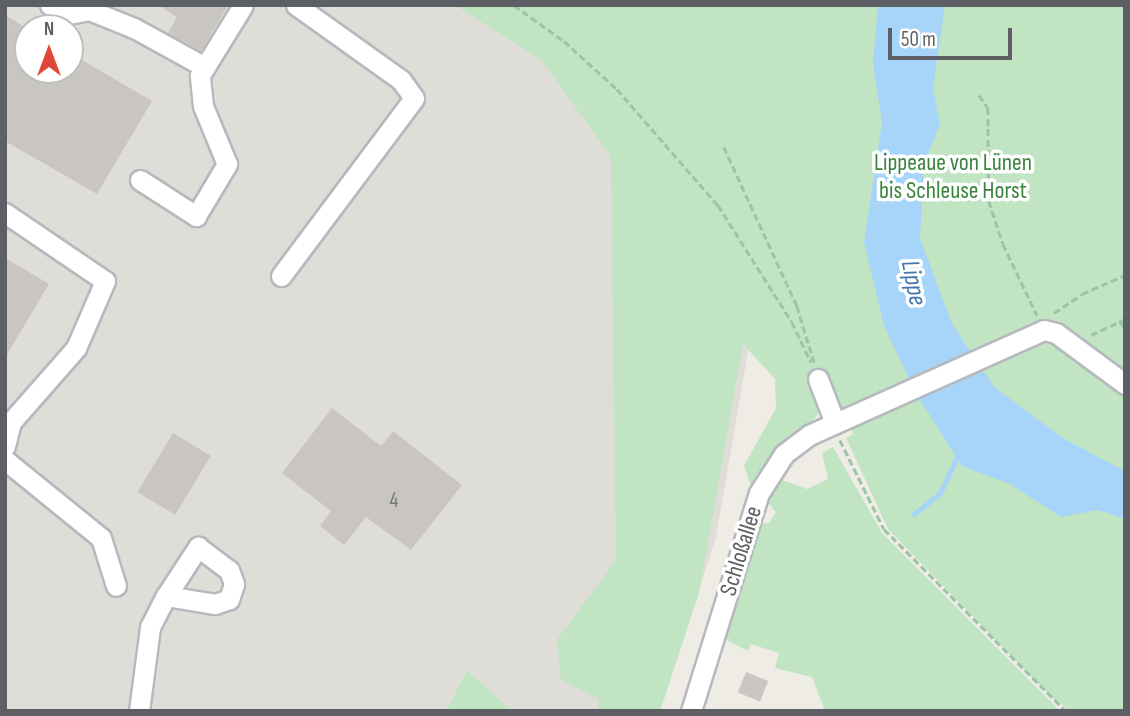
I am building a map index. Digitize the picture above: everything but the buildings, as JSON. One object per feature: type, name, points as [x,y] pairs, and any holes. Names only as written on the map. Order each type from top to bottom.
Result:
[{"type":"street","points":[[50,5],[69,15],[89,9],[134,28],[205,67]]},
{"type":"street","points":[[140,180],[197,216],[227,164],[203,106],[200,75],[243,5]]},
{"type":"street","points":[[281,275],[414,97],[401,80],[296,5]]},
{"type":"street","points":[[5,214],[105,281],[76,348],[11,422],[5,446]]},
{"type":"street","points":[[1038,332],[1056,333],[1125,384]]},
{"type":"street","name":"Schloßallee","points":[[691,711],[759,493],[784,454],[840,420],[1038,332]]},
{"type":"street","points":[[818,379],[840,420]]},
{"type":"street","points":[[5,460],[101,538],[116,586]]},
{"type":"street","points":[[139,711],[150,627],[166,596]]},
{"type":"path","points":[[514,5],[564,41],[617,89],[718,205],[792,322],[818,379]]},
{"type":"path","points":[[979,95],[988,107],[989,201],[1038,332]]},
{"type":"path","points":[[724,146],[797,306],[818,379]]},
{"type":"path","points":[[1038,332],[1062,305],[1125,275]]},
{"type":"path","points":[[1083,338],[1123,320],[1125,329]]},
{"type":"path","points":[[845,455],[884,529],[1066,711]]},
{"type":"shaded area","points":[[5,5],[493,5],[569,53],[755,311],[716,537],[660,711],[5,711]]},
{"type":"green space","name":"Lippeaue von Lünen bis Schleuse Horst","points":[[455,5],[1125,5],[1125,711],[1070,711],[1049,695],[888,529],[846,438],[853,434],[826,377],[818,414],[752,489],[744,466],[776,408],[775,379],[743,344],[699,593],[660,711],[597,711],[599,699],[561,680],[557,640],[616,560],[611,156],[541,60]]},
{"type":"green space","points":[[833,447],[882,533],[1060,711],[825,711],[812,677],[775,668],[779,653],[751,644],[748,651],[720,637],[756,524],[769,523],[776,512],[763,497],[774,477],[807,489],[828,479],[822,453]]},
{"type":"green space","points":[[467,671],[512,711],[446,711]]},
{"type":"water","name":"Lippe","points":[[878,5],[945,5],[933,88],[940,124],[924,164],[920,238],[952,324],[994,387],[1066,440],[1125,471],[1125,519],[1098,510],[1061,517],[1010,484],[962,466],[915,392],[884,326],[864,242],[882,123],[873,63]]},
{"type":"waterway","points":[[914,514],[940,493],[956,458]]}]
